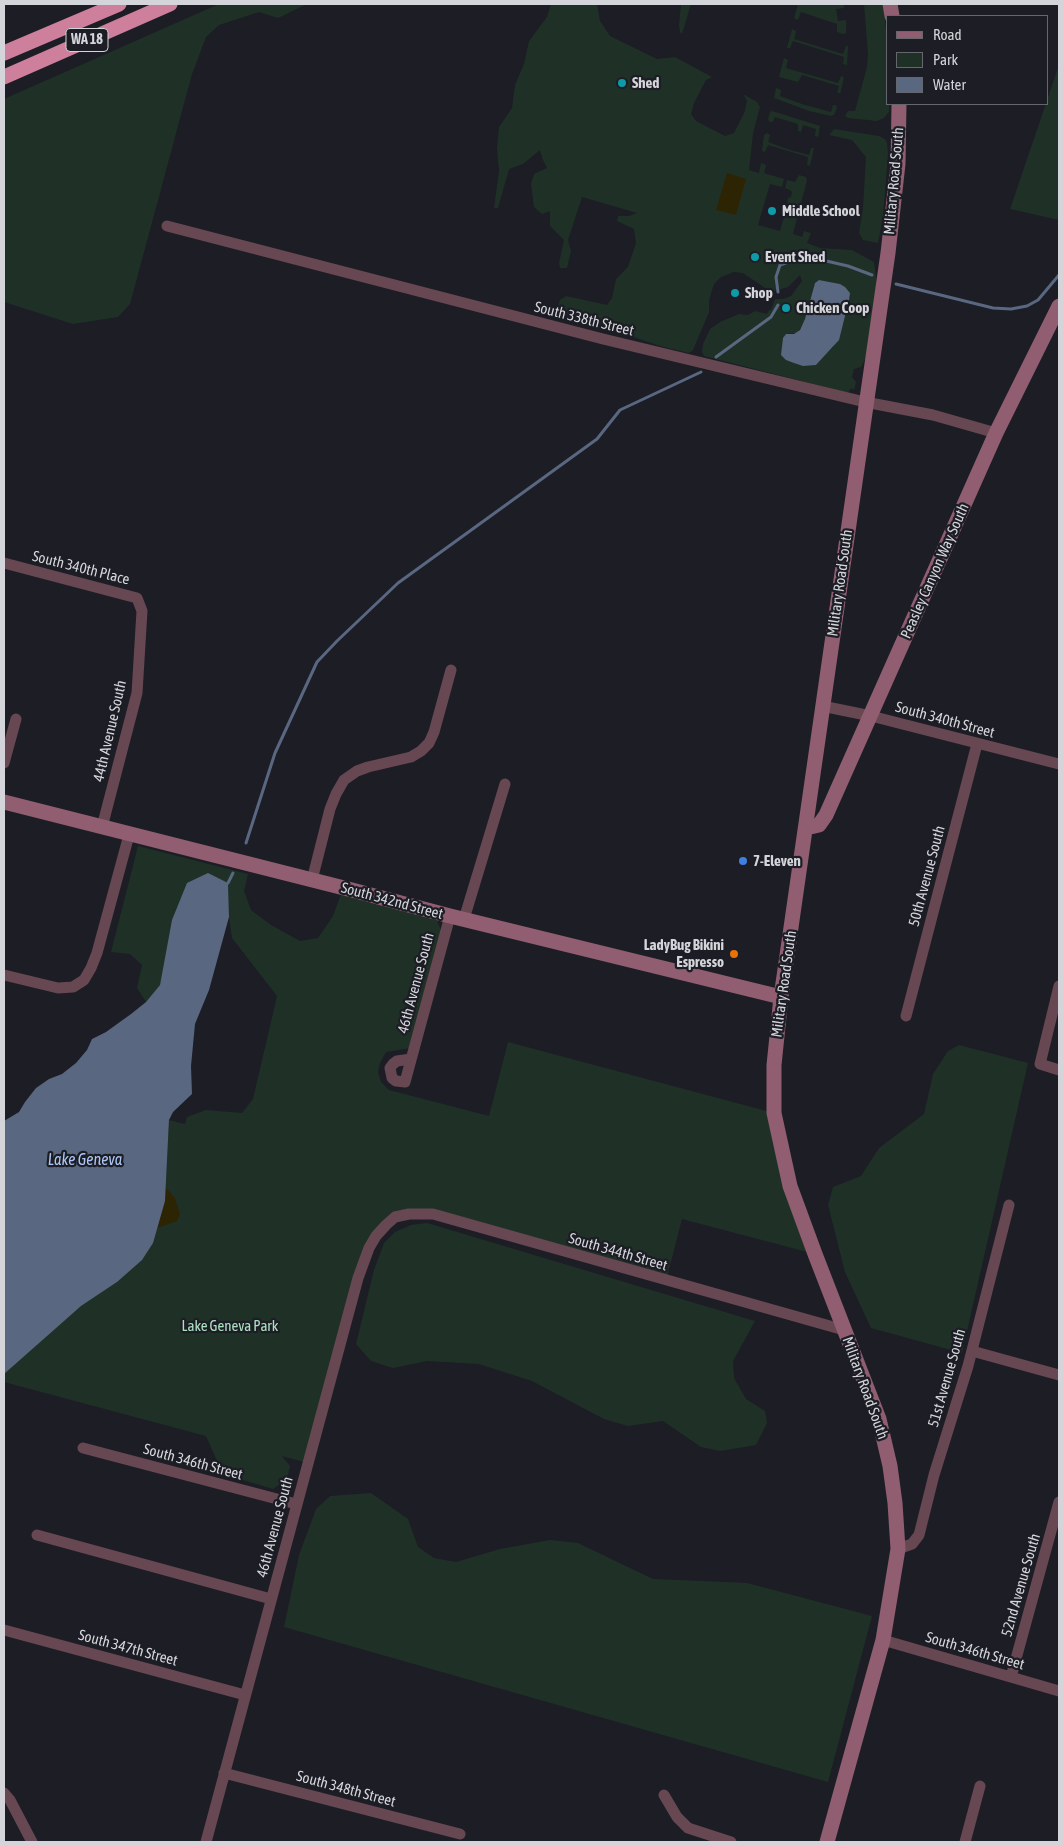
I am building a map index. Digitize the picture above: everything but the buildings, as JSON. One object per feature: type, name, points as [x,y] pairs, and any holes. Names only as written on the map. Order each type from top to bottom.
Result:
[{"type":"highway","name":"WA 18","points":[[4,53],[119,4]]},
{"type":"highway","name":"WA 18","points":[[4,77],[170,4]]},
{"type":"main road","name":"Military Road South","points":[[827,1842],[883,1640],[898,1549],[890,1466],[879,1419],[790,1186],[774,1113],[774,1065],[781,997],[894,202],[898,164],[899,105]]},
{"type":"main road","name":"Peasley Canyon Way South","points":[[806,828],[819,825],[823,821],[996,433],[1058,309]]},
{"type":"main road","name":"South 342nd Street","points":[[4,802],[457,918],[781,997]]},
{"type":"street","name":"South 338th Street","points":[[167,226],[603,340],[865,402],[933,415],[996,433]]},
{"type":"street","name":"South 340th Place","points":[[4,563],[137,598],[142,611]]},
{"type":"street","name":"44th Avenue South","points":[[102,828],[137,693],[142,611]]},
{"type":"street","points":[[312,880],[330,809],[344,780],[368,766],[411,757],[429,743],[439,717],[451,670]]},
{"type":"street","name":"South 340th Street","points":[[822,706],[871,716],[1059,764]]},
{"type":"street","points":[[4,763],[16,719]]},
{"type":"street","name":"50th Avenue South","points":[[906,1016],[977,744]]},
{"type":"street","name":"46th Avenue South","points":[[412,1059],[457,918],[505,784]]},
{"type":"street","points":[[4,975],[58,988],[73,987],[81,983],[89,972],[97,953],[129,835]]},
{"type":"street","points":[[1059,986],[1040,1064],[1059,1070]]},
{"type":"street","name":"51st Avenue South","points":[[898,1549],[912,1544],[919,1535],[934,1475],[972,1351],[1009,1204]]},
{"type":"street","name":"South 344th Street","points":[[386,1224],[395,1217],[409,1214],[433,1214],[844,1330]]},
{"type":"street","name":"46th Avenue South","points":[[206,1842],[362,1265],[376,1236],[386,1224]]},
{"type":"street","points":[[972,1351],[1059,1375]]},
{"type":"street","name":"South 346th Street","points":[[83,1448],[296,1504]]},
{"type":"street","name":"52nd Avenue South","points":[[1011,1677],[1059,1502]]},
{"type":"street","points":[[37,1535],[271,1599]]},
{"type":"street","name":"South 347th Street","points":[[4,1630],[245,1695]]},
{"type":"street","name":"South 346th Street","points":[[883,1640],[1059,1691]]},
{"type":"street","name":"South 348th Street","points":[[224,1773],[460,1834]]},
{"type":"street","points":[[965,1842],[980,1786]]},
{"type":"street","points":[[4,1792],[32,1842]]},
{"type":"street","points":[[664,1795],[677,1817],[687,1828],[732,1842]]},
{"type":"green space","points":[[219,4],[307,4],[278,18],[259,12],[219,25],[206,37],[192,74],[130,304],[118,317],[73,324],[4,302],[4,99]]},
{"type":"green space","points":[[551,4],[597,4],[600,21],[610,36],[657,59],[675,57],[712,77],[706,80],[694,103],[691,114],[696,121],[725,136],[734,133],[745,111],[747,101],[743,94],[757,102],[760,107],[753,133],[749,170],[759,173],[761,163],[766,165],[764,173],[784,179],[782,187],[770,184],[758,225],[780,231],[784,217],[797,218],[793,234],[802,237],[804,231],[811,233],[807,243],[820,248],[852,250],[874,262],[876,299],[867,355],[861,367],[854,369],[852,377],[856,382],[854,390],[851,388],[848,393],[704,356],[702,352],[703,344],[710,329],[720,322],[739,314],[748,315],[755,311],[767,314],[771,310],[775,299],[791,296],[802,281],[800,275],[788,287],[774,291],[768,290],[743,273],[734,272],[721,277],[714,284],[709,300],[709,312],[693,350],[689,353],[562,317],[557,309],[560,300],[566,296],[607,305],[612,298],[616,279],[628,267],[636,243],[634,229],[617,221],[618,216],[629,216],[637,213],[582,197],[568,240],[571,251],[567,268],[560,268],[559,263],[564,240],[550,226],[550,211],[542,214],[534,207],[531,184],[534,174],[547,168],[540,150],[523,164],[509,169],[498,208],[494,208],[499,171],[497,148],[499,127],[512,108],[515,85],[524,64],[529,41],[547,17]],"holes":[[[819,280],[840,284],[834,346],[816,365],[782,348],[786,334],[797,333],[804,323],[815,283]]]},
{"type":"green space","points":[[681,4],[691,4],[682,34],[679,25]]},
{"type":"green space","points":[[798,4],[844,4],[844,8],[836,9],[838,21],[846,20],[846,33],[837,32],[837,24],[801,12],[798,20],[794,18]]},
{"type":"green space","points":[[864,4],[883,4],[886,30],[886,105],[889,105],[889,112],[884,118],[877,121],[848,118],[845,116],[848,111],[855,111],[867,67],[868,54]]},
{"type":"green space","points":[[792,29],[796,31],[794,39],[843,54],[846,46],[848,46],[847,65],[843,64],[844,57],[793,41],[790,48],[787,48]]},
{"type":"green space","points":[[784,58],[788,60],[786,68],[838,83],[841,76],[844,77],[840,94],[837,92],[839,86],[802,75],[798,82],[779,77]]},
{"type":"green space","points":[[1059,65],[1059,220],[1010,209],[1045,105],[1048,105],[1048,97]]},
{"type":"green space","points":[[776,88],[781,90],[780,96],[805,105],[831,112],[833,105],[836,105],[837,108],[834,115],[831,116],[809,111],[774,98]]},
{"type":"green space","points":[[772,111],[820,126],[818,137],[815,136],[816,129],[803,125],[801,132],[798,131],[798,124],[775,117],[773,122],[770,122],[768,120]]},
{"type":"green space","points":[[834,129],[879,136],[885,139],[887,143],[888,154],[883,216],[878,243],[863,240],[859,233],[863,208],[866,157],[852,140],[829,135]]},
{"type":"green space","points":[[767,133],[770,135],[768,142],[790,150],[809,155],[811,148],[814,148],[810,166],[807,165],[808,157],[768,145],[765,152],[762,151],[764,135]]},
{"type":"green space","points":[[799,175],[806,177],[807,180],[798,215],[787,213],[788,198],[791,197],[792,192],[785,188],[787,180],[795,182]]},
{"type":"green space","name":"Lake Geneva Park","points":[[138,846],[248,874],[244,891],[251,910],[271,925],[300,941],[318,938],[333,916],[341,894],[430,915],[437,921],[442,932],[411,1048],[386,1052],[380,1063],[378,1072],[381,1082],[389,1090],[489,1116],[508,1042],[774,1113],[815,1254],[682,1219],[666,1281],[433,1214],[409,1214],[376,1236],[308,1463],[282,1456],[290,1466],[287,1479],[273,1489],[223,1474],[206,1436],[4,1382],[4,1374],[32,1347],[81,1306],[117,1282],[165,1201],[169,1120],[185,1124],[187,1117],[206,1110],[242,1113],[253,1099],[277,996],[232,938],[228,883],[163,973],[160,985],[146,1002],[137,988],[142,965],[130,954],[111,952]]},
{"type":"green space","points":[[959,1045],[1028,1063],[962,1353],[871,1328],[845,1272],[828,1205],[833,1187],[861,1176],[879,1148],[924,1114],[933,1074],[948,1051]]},
{"type":"green space","points":[[427,1223],[755,1321],[733,1361],[734,1378],[746,1399],[765,1411],[767,1423],[756,1445],[720,1451],[701,1447],[663,1421],[628,1426],[604,1419],[532,1381],[479,1364],[427,1361],[393,1368],[371,1361],[356,1344],[374,1270],[384,1243],[395,1232],[411,1225]]},
{"type":"green space","points":[[371,1493],[408,1519],[418,1547],[434,1558],[456,1562],[500,1549],[550,1540],[578,1543],[653,1579],[747,1583],[872,1616],[828,1782],[284,1627],[299,1555],[316,1509],[330,1496]]},
{"type":"sand","points":[[727,173],[746,179],[736,215],[716,210]]},
{"type":"sand","points":[[165,1187],[175,1198],[180,1214],[177,1221],[157,1228],[165,1201]]},
{"type":"water","points":[[819,280],[840,284],[845,287],[850,293],[849,300],[839,340],[816,365],[803,366],[786,360],[781,355],[783,338],[786,334],[794,334],[800,330],[815,283]]},
{"type":"water","name":"Lake Geneva","points":[[208,873],[228,883],[229,917],[209,990],[195,1024],[191,1066],[192,1094],[173,1112],[169,1120],[165,1201],[153,1243],[142,1260],[117,1282],[81,1306],[4,1374],[4,1121],[19,1112],[36,1088],[49,1079],[62,1074],[76,1063],[87,1050],[92,1039],[106,1032],[131,1014],[146,1002],[160,985],[172,920],[187,883]]},
{"type":"waterway","points":[[778,292],[776,277],[780,265],[794,260],[806,260]]},
{"type":"waterway","points":[[822,260],[848,266],[872,275]]},
{"type":"waterway","points":[[896,284],[993,308],[1011,309],[1027,306],[1038,300],[1059,275]]},
{"type":"waterway","points":[[716,357],[771,317],[778,305]]},
{"type":"waterway","points":[[246,843],[275,753],[317,662],[337,641],[398,583],[597,439],[620,410],[701,372]]},
{"type":"waterway","points":[[228,883],[233,873]]},
{"type":"place","name":"Shed","points":[[622,83]]},
{"type":"place","name":"Middle School","points":[[772,211]]},
{"type":"place","name":"Event Shed","points":[[755,257]]},
{"type":"place","name":"Shop","points":[[735,293]]},
{"type":"place","name":"Chicken Coop","points":[[786,308]]},
{"type":"place","name":"7-Eleven","points":[[743,861]]},
{"type":"place","name":"LadyBug Bikini Espresso","points":[[734,954]]}]
